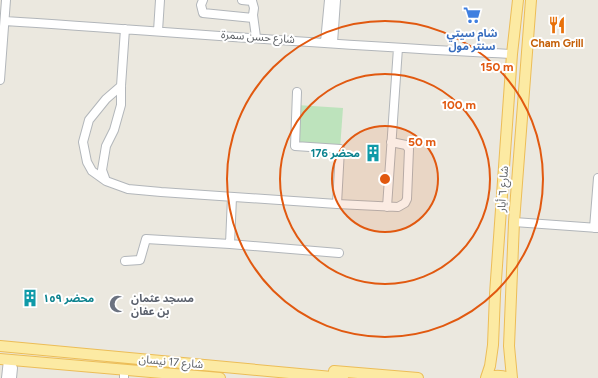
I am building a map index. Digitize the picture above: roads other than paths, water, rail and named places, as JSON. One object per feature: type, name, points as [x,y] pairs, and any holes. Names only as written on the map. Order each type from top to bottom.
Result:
[{"type":"main road","name":"شارع ٦ أيار","points":[[486,378],[492,356],[512,54],[518,0]]},
{"type":"main road","name":"شارع ٦ أيار","points":[[511,378],[508,346],[514,222],[531,0]]},
{"type":"main road","points":[[495,294],[511,296]]},
{"type":"main road","name":"شارع 17 نيسان","points":[[1,345],[342,378]]},
{"type":"main road","name":"شارع 17 نيسان","points":[[7,362],[28,362],[124,374],[220,378]]},
{"type":"main road","points":[[206,366],[245,365],[418,378]]},
{"type":"main road","points":[[486,378],[495,375],[511,378]]},
{"type":"street","points":[[0,78],[6,0]]},
{"type":"street","points":[[158,30],[160,0]]},
{"type":"street","points":[[203,0],[201,5],[202,13],[253,18]]},
{"type":"street","points":[[242,0],[252,1],[254,8],[253,18],[256,37]]},
{"type":"street","points":[[329,0],[329,42]]},
{"type":"street","points":[[329,42],[336,0]]},
{"type":"street","name":"شارع حسن سمرة","points":[[4,21],[158,30],[398,48],[512,54]]},
{"type":"street","points":[[106,181],[102,170],[106,146],[121,105],[125,29]]},
{"type":"street","points":[[387,207],[398,48]]},
{"type":"street","points":[[121,86],[106,99],[89,120],[83,142],[87,162],[92,171],[106,181],[128,189],[232,198],[387,207],[402,205],[407,199],[409,149],[406,145],[391,142]]},
{"type":"street","points":[[297,92],[295,146],[340,149],[337,204]]},
{"type":"street","points":[[514,222],[596,228],[598,178]]},
{"type":"street","points":[[230,244],[232,198]]},
{"type":"street","points":[[125,261],[140,260],[146,239],[339,253]]},
{"type":"street","points":[[6,378],[7,362]]},
{"type":"street","points":[[7,362],[12,378]]},
{"type":"place","name":"شام سيتي سنتر مول","points":[[472,15]]},
{"type":"place","name":"Cham Grill","points":[[557,25]]},
{"type":"place","name":"محضر 176","points":[[373,153]]},
{"type":"place","name":"محضر ١٥٩","points":[[30,298]]},
{"type":"place","name":"مسجد عثمان بن عفان","points":[[118,304]]}]
